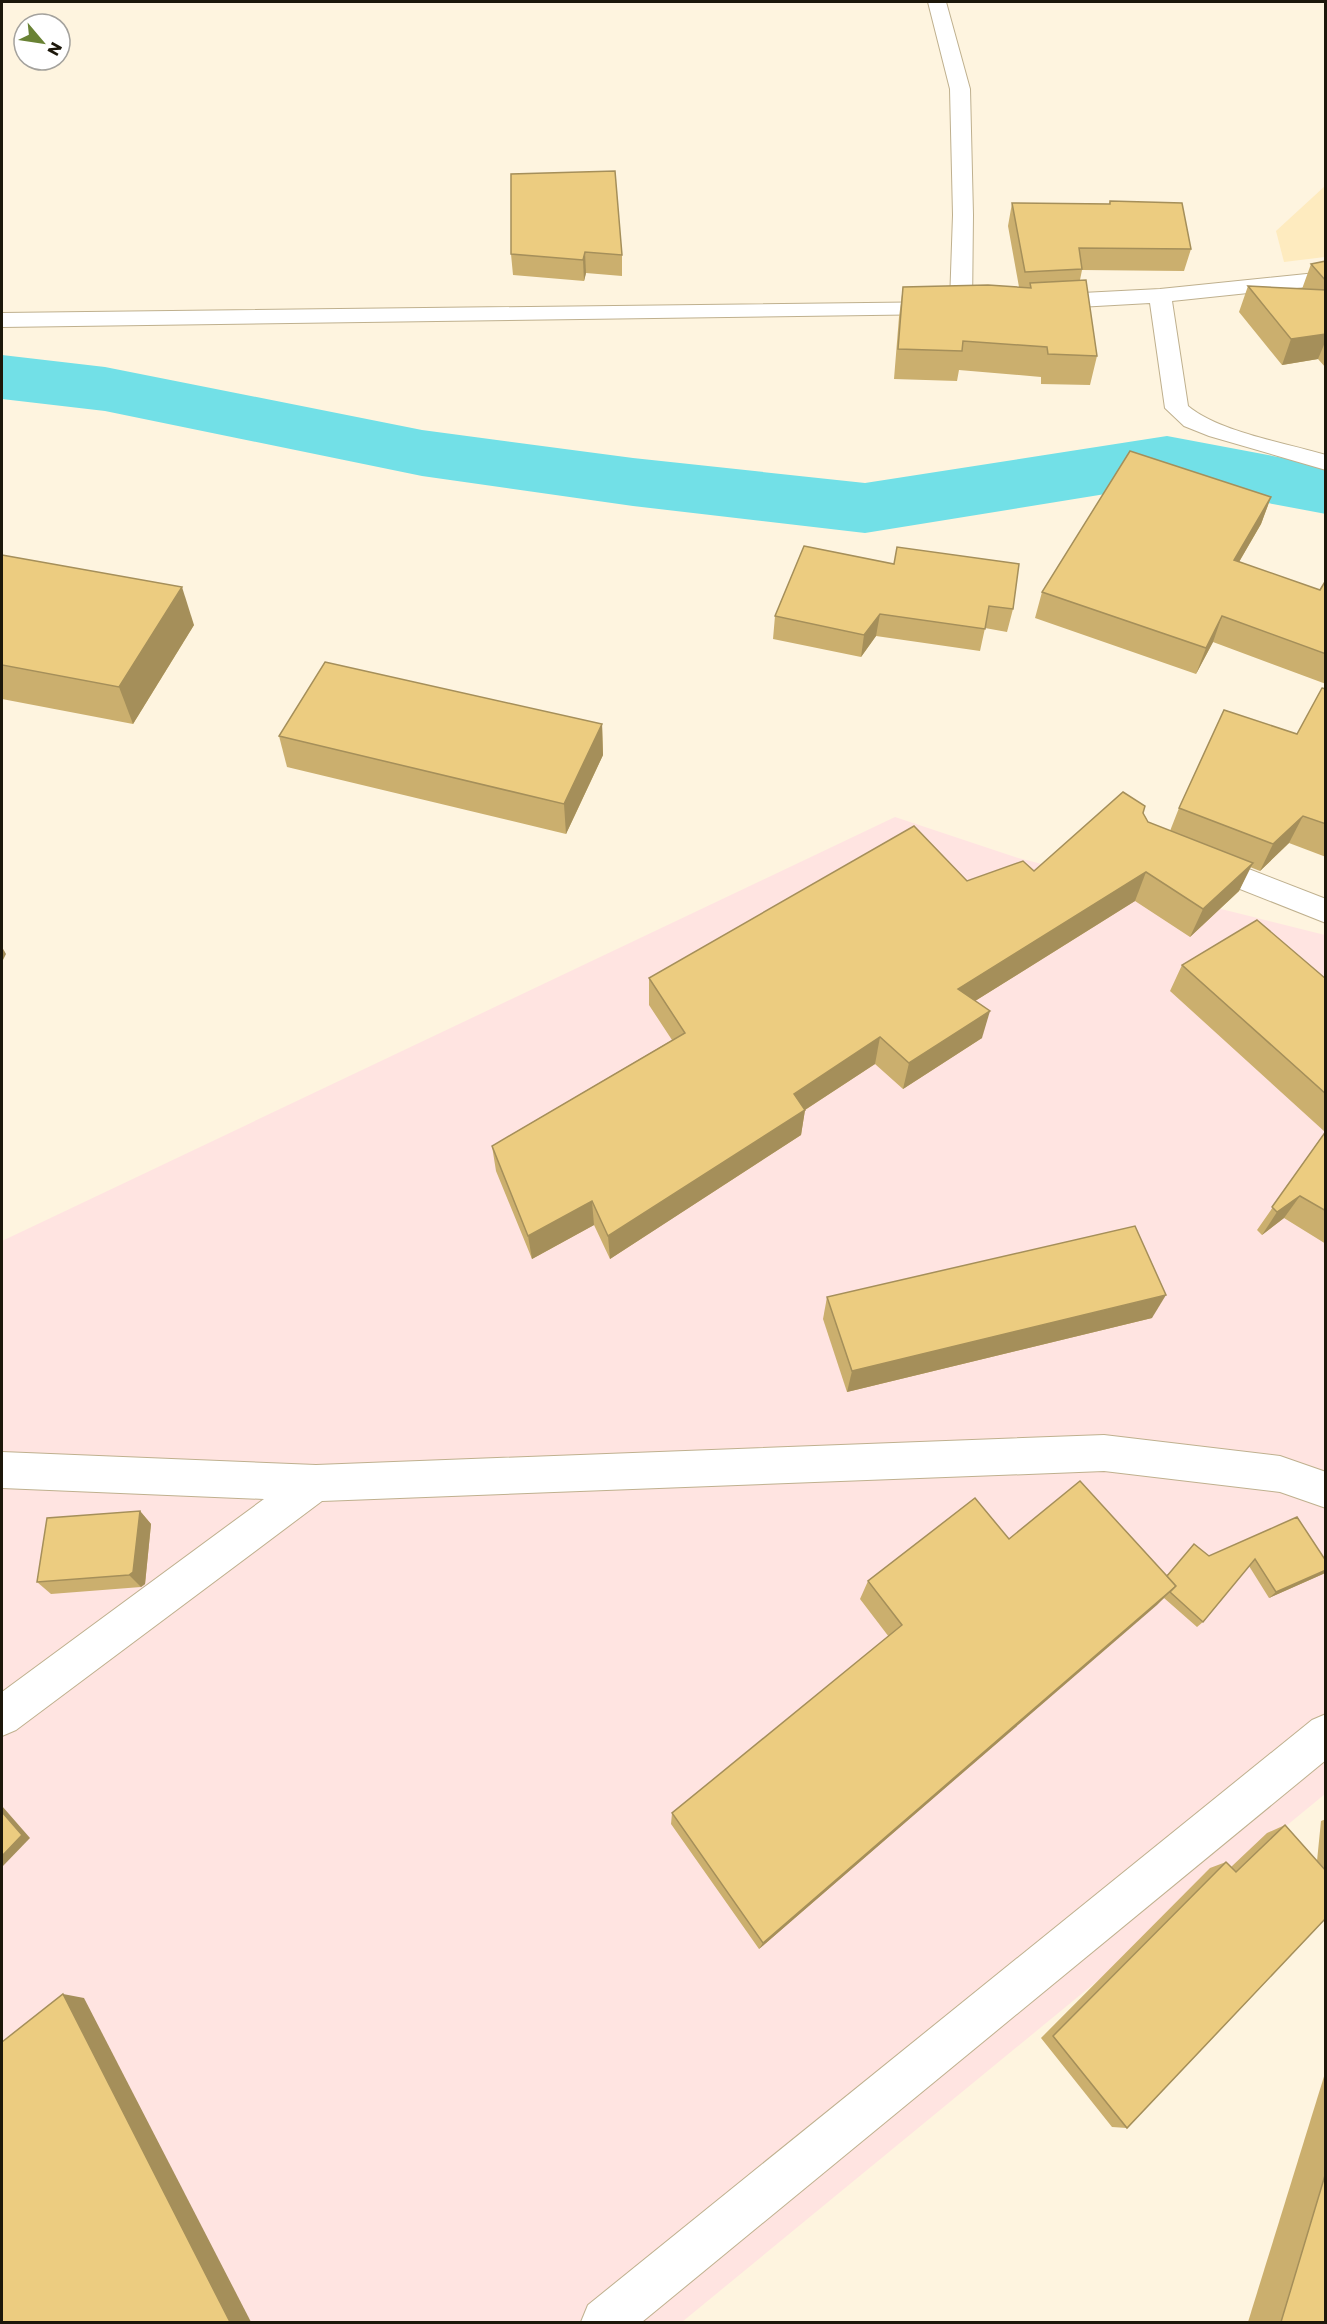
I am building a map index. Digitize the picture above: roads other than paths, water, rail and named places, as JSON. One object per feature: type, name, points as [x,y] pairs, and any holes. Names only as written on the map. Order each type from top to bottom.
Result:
[{"type":"street","points":[[937,2],[960,89],[963,215],[961,307]]},
{"type":"street","points":[[1019,304],[1160,296],[1326,278]]},
{"type":"street","points":[[1160,296],[1177,408],[1192,421],[1217,431],[1326,463]]},
{"type":"street","points":[[2,320],[984,306]]},
{"type":"street","points":[[1181,854],[1326,912]]},
{"type":"street","points":[[2,1470],[316,1484],[1104,1453],[1280,1474],[1326,1490]]},
{"type":"street","points":[[2,1716],[316,1484]]},
{"type":"street","points":[[605,2322],[1326,1734]]},
{"type":"waterway","points":[[2,377],[105,389],[422,453],[633,482],[865,508],[1167,460],[1326,490]]}]
